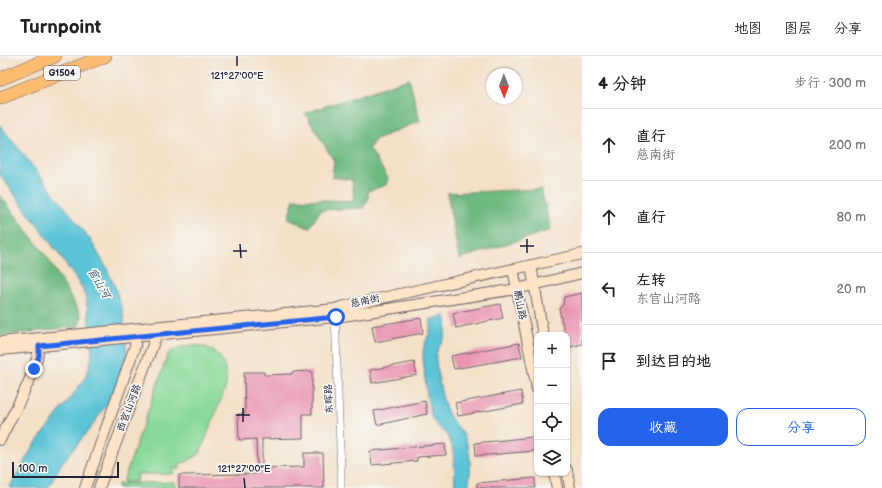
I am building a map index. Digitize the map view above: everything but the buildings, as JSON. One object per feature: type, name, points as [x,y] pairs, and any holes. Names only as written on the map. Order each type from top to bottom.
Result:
[{"type":"highway","name":"G1504","points":[[2,78],[55,56]]},
{"type":"highway","name":"G1504","points":[[0,98],[105,56]]},
{"type":"street","name":"慈南街","points":[[335,313],[341,307],[582,254]]},
{"type":"street","name":"鹏山路","points":[[531,265],[542,332]]},
{"type":"street","name":"鹏山路","points":[[514,269],[534,373]]},
{"type":"street","name":"慈南街","points":[[39,342],[335,313],[517,289],[582,273]]},
{"type":"street","name":"东晖路","points":[[335,313],[341,488]]},
{"type":"street","name":"西官山河路","points":[[99,488],[157,331]]},
{"type":"street","name":"西官山河路","points":[[85,488],[135,346],[136,333]]},
{"type":"street","points":[[0,342],[39,342]]},
{"type":"street","points":[[0,350],[39,342]]},
{"type":"street","points":[[0,440],[34,369],[39,355],[39,342]]},
{"type":"street","points":[[555,476],[557,488]]},
{"type":"street","points":[[568,476],[570,488]]},
{"type":"green space","points":[[409,79],[420,121],[376,139],[369,148],[388,178],[386,185],[368,191],[368,200],[363,208],[321,210],[309,228],[288,219],[294,199],[354,201],[352,180],[332,177],[334,161],[305,113]]},
{"type":"green space","points":[[541,189],[551,230],[459,259],[447,193]]},
{"type":"green space","points":[[0,195],[49,260],[81,315],[79,326],[0,336]]},
{"type":"green space","points":[[193,345],[202,346],[215,352],[223,363],[226,377],[226,386],[200,453],[187,462],[180,463],[180,469],[173,469],[173,474],[138,474],[136,482],[123,482],[168,354],[174,350]]},
{"type":"green space","points":[[175,482],[175,488],[118,488],[118,484]]},
{"type":"water","name":"官山河","points":[[0,125],[90,239],[106,267],[115,287],[123,312],[127,355],[115,391],[92,426],[62,463],[48,488],[9,488],[32,448],[84,380],[92,356],[88,311],[82,288],[61,257],[0,175]]},
{"type":"water","points":[[445,316],[445,333],[442,343],[437,351],[436,364],[447,412],[460,429],[468,446],[470,468],[468,488],[455,488],[451,442],[433,421],[427,396],[423,357],[424,347],[430,330],[431,319]]},
{"type":"route","points":[[34,369],[39,355],[39,346],[336,317]]}]
